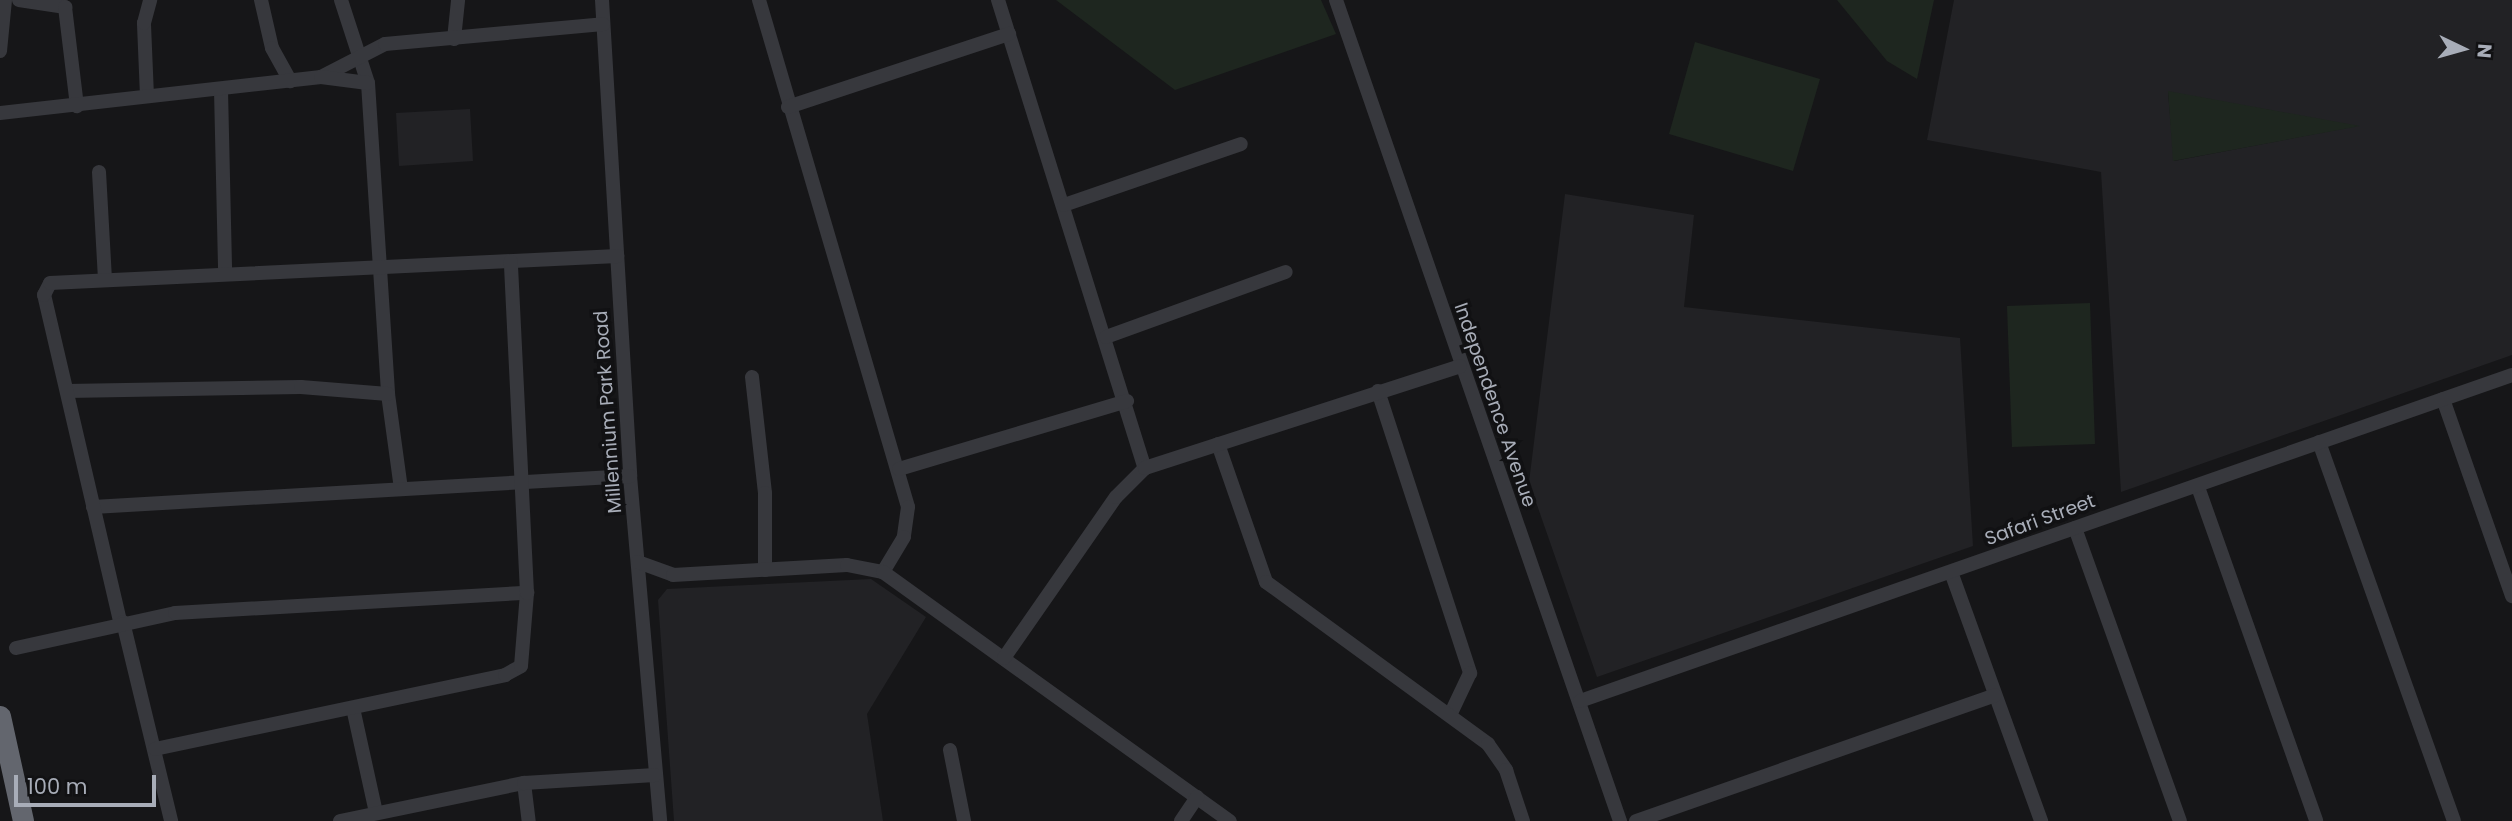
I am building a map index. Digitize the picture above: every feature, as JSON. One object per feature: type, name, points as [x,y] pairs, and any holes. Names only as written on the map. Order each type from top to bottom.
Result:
[{"type":"highway","points":[[0,716],[23,821]]},
{"type":"street","points":[[0,51],[5,0]]},
{"type":"street","points":[[19,0],[65,7],[77,106]]},
{"type":"street","points":[[147,96],[144,23],[150,0]]},
{"type":"street","points":[[261,0],[272,48],[290,81]]},
{"type":"street","points":[[341,0],[364,55],[368,83],[383,269],[388,394],[401,489]]},
{"type":"street","points":[[454,39],[458,0]]},
{"type":"street","name":"Millennium Park Road","points":[[602,0],[630,476],[660,821]]},
{"type":"street","points":[[759,0],[788,107],[900,469],[909,522],[883,572]]},
{"type":"street","points":[[998,0],[1145,468]]},
{"type":"street","name":"Independence Avenue","points":[[1336,0],[1460,366],[1620,821]]},
{"type":"street","points":[[321,77],[385,44],[603,24]]},
{"type":"street","points":[[788,107],[1009,34]]},
{"type":"street","points":[[0,113],[321,77],[368,83]]},
{"type":"street","points":[[221,90],[225,270]]},
{"type":"street","points":[[1064,205],[1241,144]]},
{"type":"street","points":[[99,172],[105,278]]},
{"type":"street","points":[[171,821],[93,507],[44,290],[55,281],[225,270],[383,269],[617,256]]},
{"type":"street","points":[[155,749],[353,709],[514,672],[525,658],[527,593],[511,261]]},
{"type":"street","points":[[1106,337],[1286,272]]},
{"type":"street","points":[[1004,658],[1116,498],[1145,468],[1460,366]]},
{"type":"street","name":"Safari Street","points":[[1580,701],[2512,375]]},
{"type":"street","points":[[752,377],[765,494],[765,570]]},
{"type":"street","points":[[67,391],[301,387],[388,394]]},
{"type":"street","points":[[1378,391],[1470,673],[1451,713]]},
{"type":"street","points":[[2443,399],[2512,596]]},
{"type":"street","points":[[900,469],[1126,401]]},
{"type":"street","points":[[2319,442],[2454,821]]},
{"type":"street","points":[[1218,444],[1273,589],[1451,713],[1501,761],[1523,821]]},
{"type":"street","points":[[93,507],[630,476]]},
{"type":"street","points":[[2198,486],[2316,821]]},
{"type":"street","points":[[2075,528],[2180,821]]},
{"type":"street","points":[[638,562],[673,575],[859,565],[883,572],[1230,821]]},
{"type":"street","points":[[1951,572],[2037,820]]},
{"type":"street","points":[[16,648],[121,621],[228,608],[527,593]]},
{"type":"street","points":[[1636,821],[1995,695]]},
{"type":"street","points":[[353,709],[376,813]]},
{"type":"street","points":[[950,750],[964,821]]},
{"type":"street","points":[[340,821],[524,783],[655,775]]},
{"type":"street","points":[[524,783],[529,821]]},
{"type":"street","points":[[1181,821],[1197,797]]},
{"type":"shaded area","points":[[1056,0],[1321,0],[1336,34],[1175,90]]},
{"type":"shaded area","points":[[1837,0],[1934,0],[1917,79],[1887,61]]},
{"type":"shaded area","points":[[1954,0],[2512,0],[2512,355],[2121,492],[2101,172],[1927,140]],"holes":[[[2168,92],[2357,126],[2174,161]]]},
{"type":"shaded area","points":[[1695,42],[1820,79],[1793,171],[1669,134]]},
{"type":"shaded area","points":[[2168,91],[2360,126],[2173,161]]},
{"type":"shaded area","points":[[470,109],[473,161],[399,166],[396,113]]},
{"type":"shaded area","points":[[1565,194],[1694,215],[1684,307],[1960,338],[1973,546],[1597,677],[1529,482]]},
{"type":"shaded area","points":[[2090,303],[2095,444],[2012,447],[2007,306]]},
{"type":"shaded area","points":[[871,579],[926,617],[867,714],[883,821],[674,821],[658,600],[667,589]]}]
